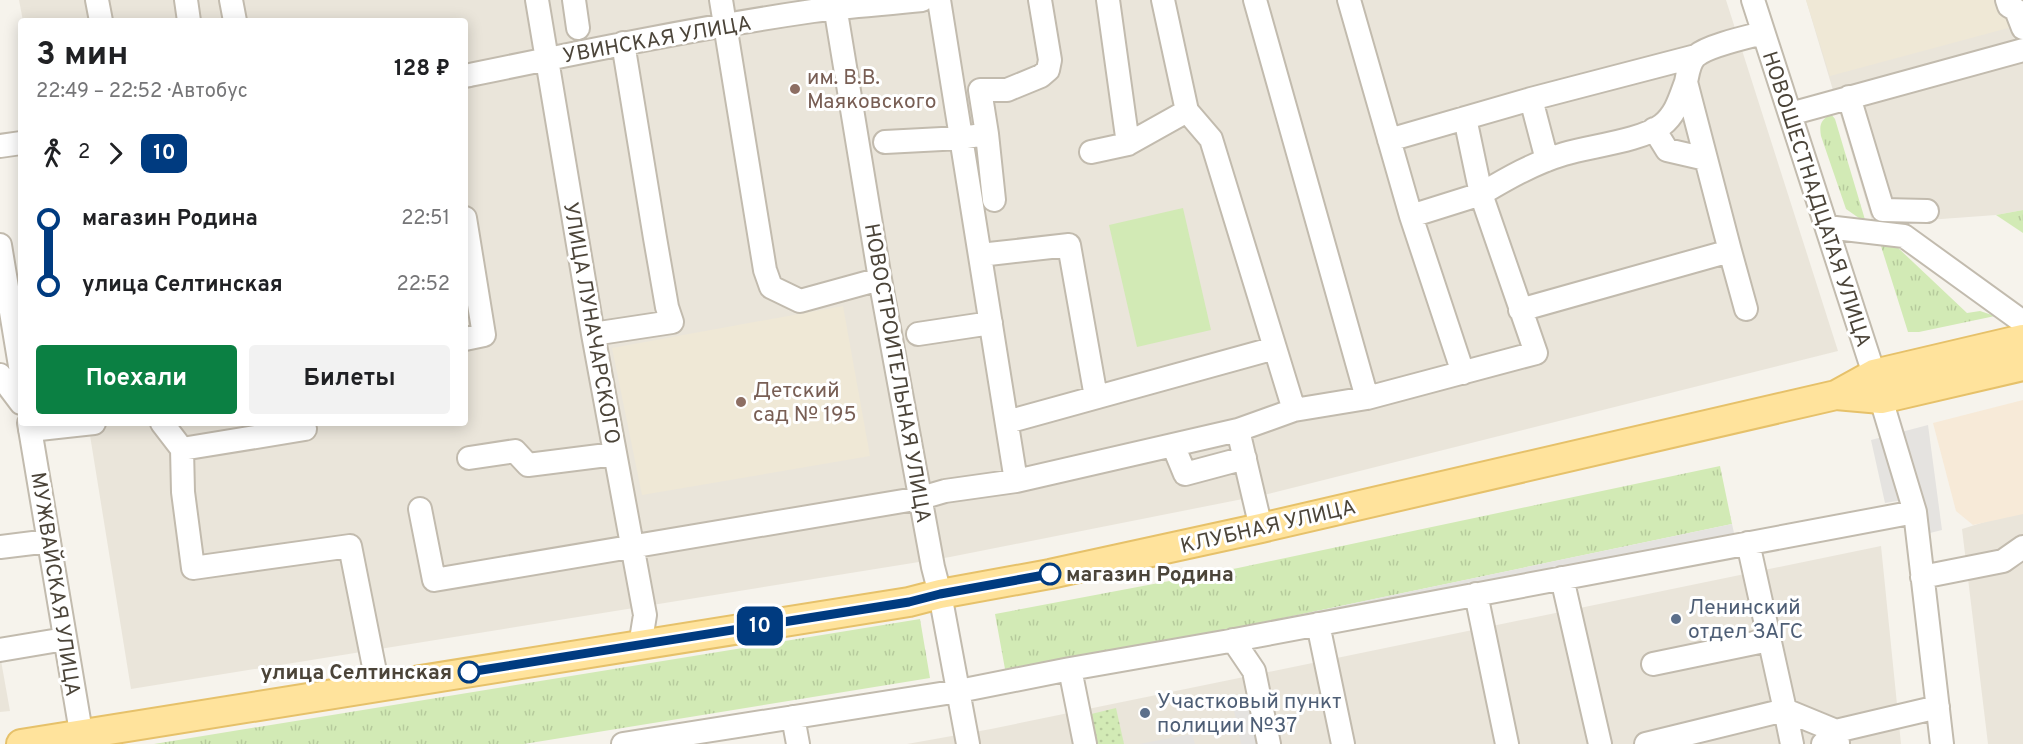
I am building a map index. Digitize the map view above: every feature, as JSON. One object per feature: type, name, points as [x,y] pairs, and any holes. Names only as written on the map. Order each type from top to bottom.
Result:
[{"type":"main road","name":"КЛУБНАЯ УЛИЦА","points":[[1878,387],[2023,339]]},
{"type":"main road","name":"КЛУБНАЯ УЛИЦА","points":[[21,744],[82,739],[378,687],[909,602],[1261,528],[1836,395],[2023,366]]},
{"type":"street","points":[[97,0],[100,18]]},
{"type":"street","points":[[186,0],[189,18]]},
{"type":"street","points":[[231,0],[234,18]]},
{"type":"street","name":"УЛИЦА ЛУНАЧАРСКОГО","points":[[537,0],[593,334],[645,615],[640,646]]},
{"type":"street","points":[[574,0],[579,28]]},
{"type":"street","points":[[721,0],[758,234],[771,287],[800,301],[880,279]]},
{"type":"street","name":"УВИНСКАЯ УЛИЦА","points":[[468,75],[623,43],[835,4],[922,0]]},
{"type":"street","points":[[939,0],[1017,481]]},
{"type":"street","points":[[994,200],[980,90],[1007,90],[1041,76],[1048,70],[1050,60],[1040,0]]},
{"type":"street","points":[[1108,0],[1128,144]]},
{"type":"street","points":[[1163,0],[1187,111],[1212,139],[1294,410]]},
{"type":"street","points":[[1255,0],[1367,398]]},
{"type":"street","points":[[1349,0],[1411,216],[1463,373]]},
{"type":"street","name":"НОВОШЕСТНАДЦАТАЯ УЛИЦА","points":[[1753,0],[1878,387],[1915,513],[1942,744]]},
{"type":"street","points":[[2007,0],[2009,6],[2016,10],[2023,27]]},
{"type":"street","name":"НОВОСТРОИТЕЛЬНАЯ УЛИЦА","points":[[835,4],[880,279],[968,744]]},
{"type":"street","points":[[1389,140],[1531,99],[1696,56],[1707,50],[1763,33]]},
{"type":"street","points":[[593,334],[672,322],[667,307],[623,43]]},
{"type":"street","points":[[1790,114],[2023,50]]},
{"type":"street","points":[[1411,216],[1481,194],[1524,168],[1563,154],[1642,135],[1661,126],[1674,113],[1690,66],[1696,56]]},
{"type":"street","points":[[1686,82],[1746,309]]},
{"type":"street","points":[[1849,97],[1883,210],[1927,211]]},
{"type":"street","points":[[1531,99],[1547,160]]},
{"type":"street","points":[[1091,152],[1128,144],[1187,111]]},
{"type":"street","points":[[420,509],[434,580],[573,546],[632,547],[921,498],[945,491],[1017,481],[1238,430],[1294,410],[1367,398],[1536,352],[1481,194],[1465,118]]},
{"type":"street","points":[[1654,129],[1667,150],[1706,159]]},
{"type":"street","points":[[885,142],[961,138],[987,134]]},
{"type":"street","points":[[0,146],[18,143]]},
{"type":"street","points":[[1827,227],[1904,236],[2023,322]]},
{"type":"street","points":[[468,236],[484,335],[468,338]]},
{"type":"street","points":[[0,245],[18,354]]},
{"type":"street","points":[[980,255],[1069,245],[1096,397]]},
{"type":"street","points":[[1520,310],[1730,251]]},
{"type":"street","points":[[918,334],[991,323]]},
{"type":"street","points":[[1007,422],[1275,348]]},
{"type":"street","points":[[0,375],[18,399]]},
{"type":"street","points":[[30,427],[46,426]]},
{"type":"street","points":[[164,426],[182,449],[183,492],[193,568],[350,546],[378,687]]},
{"type":"street","name":"МУЖВАЙСКАЯ УЛИЦА","points":[[30,427],[82,739]]},
{"type":"street","points":[[182,449],[305,429]]},
{"type":"street","points":[[1238,430],[1261,528]]},
{"type":"street","points":[[1173,445],[1185,474],[1245,458]]},
{"type":"street","points":[[469,458],[515,451],[528,465],[615,454]]},
{"type":"street","points":[[636,743],[959,692],[1070,669],[1915,513]]},
{"type":"street","points":[[0,547],[49,541]]},
{"type":"street","points":[[1748,543],[1792,744]]},
{"type":"street","points":[[1922,577],[2003,561],[2023,547]]},
{"type":"street","points":[[1562,578],[1600,744]]},
{"type":"street","points":[[1476,594],[1507,744]]},
{"type":"street","points":[[1318,624],[1343,744]]},
{"type":"street","points":[[0,650],[65,639]]},
{"type":"street","points":[[1233,640],[1254,671],[1269,744]]},
{"type":"street","points":[[1653,664],[1769,640]]},
{"type":"street","points":[[1070,669],[1085,744]]},
{"type":"street","points":[[1646,744],[1785,710],[1832,740],[1938,707]]},
{"type":"street","points":[[793,717],[798,744]]},
{"type":"shaded area","points":[[19,0],[1726,0],[1838,351],[1268,494],[950,557],[131,689],[88,426],[468,426],[468,18],[22,18]]},
{"type":"shaded area","points":[[1806,0],[2023,0],[2023,210],[1996,215],[1873,224]]},
{"type":"shaded area","points":[[1806,0],[2023,0],[2023,24],[1830,76]]},
{"type":"shaded area","name":"Детский сад № 195","points":[[843,306],[870,456],[642,495],[612,348]]},
{"type":"shaded area","points":[[2023,400],[2023,514],[1973,525],[1956,511],[1933,423]]},
{"type":"shaded area","points":[[1928,425],[1942,530],[1926,534],[1916,498],[1885,503],[1871,440]]},
{"type":"shaded area","points":[[2023,510],[2023,744],[1988,744],[1962,529]]},
{"type":"shaded area","points":[[1732,524],[1736,542],[1257,636],[1250,625]]},
{"type":"shaded area","points":[[1881,546],[1901,744],[907,744],[991,729]]},
{"type":"shaded area","points":[[0,655],[10,711],[0,712]]},
{"type":"shaded area","points":[[1251,698],[1261,744],[1241,744],[1232,701]]},
{"type":"shaded area","points":[[1192,734],[1195,744],[1139,744]]},
{"type":"green space","points":[[1831,114],[1835,119],[1866,223],[1846,209],[1821,136],[1822,123]]},
{"type":"green space","points":[[1183,208],[1211,330],[1137,347],[1109,225]]},
{"type":"green space","points":[[2023,210],[2023,233],[1996,215]]},
{"type":"green space","points":[[1880,243],[1895,245],[1967,313],[1980,311],[1995,316],[1919,332],[1908,332]]},
{"type":"green space","points":[[1720,466],[1732,524],[1250,625],[1005,669],[995,614],[1238,568]]},
{"type":"green space","points":[[920,619],[930,678],[524,744],[154,744]]},
{"type":"green space","points":[[1116,708],[1124,744],[1090,744],[1083,716]]},
{"type":"bus line","name":"10","points":[[469,672],[909,602],[940,594],[1050,574]]},
{"type":"place","name":"им. В.В. Маяковского","points":[[795,89]]},
{"type":"place","name":"Детский сад № 195","points":[[741,402]]},
{"type":"place","name":"магазин Родина","points":[[1050,574]]},
{"type":"place","name":"Ленинский отдел ЗАГС","points":[[1676,619]]},
{"type":"place","name":"улица Селтинская","points":[[469,672]]},
{"type":"place","name":"Участковый пункт полиции №37","points":[[1145,713]]}]
